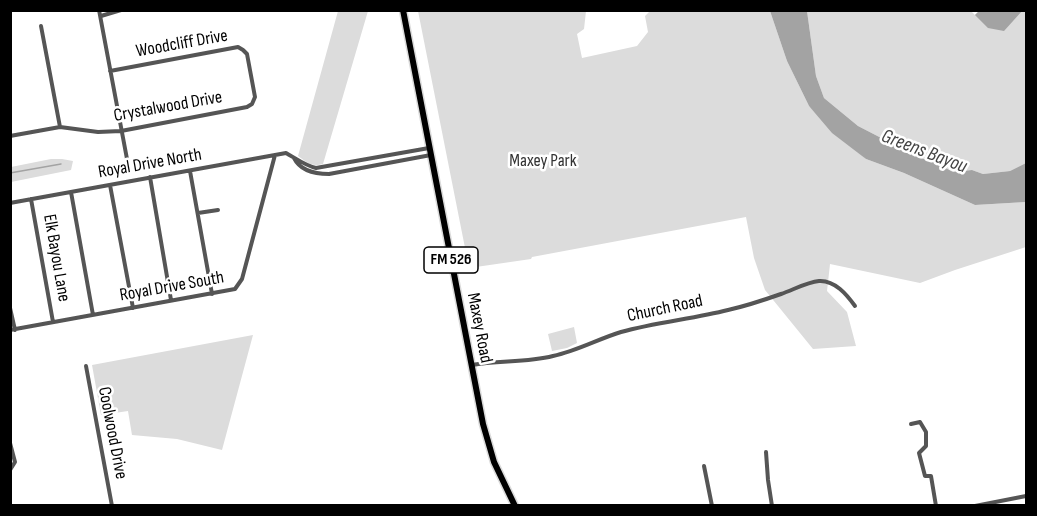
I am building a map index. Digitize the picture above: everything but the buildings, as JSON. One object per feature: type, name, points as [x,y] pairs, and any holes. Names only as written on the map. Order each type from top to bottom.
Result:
[{"type":"main road","name":"Maxey Road","points":[[403,10],[486,437],[494,462],[514,505]]},
{"type":"street","points":[[99,10],[127,159]]},
{"type":"street","points":[[100,16],[121,10]]},
{"type":"street","points":[[41,26],[60,127]]},
{"type":"street","name":"Woodcliff Drive","points":[[110,71],[238,47],[247,54],[249,63]]},
{"type":"street","name":"Crystalwood Drive","points":[[10,136],[60,127],[98,132],[121,131],[247,107],[252,104],[255,97],[249,63]]},
{"type":"street","name":"Royal Drive North","points":[[10,203],[286,153],[316,168],[429,148]]},
{"type":"street","name":"Royal Drive South","points":[[13,330],[235,289],[242,279],[275,155]]},
{"type":"street","name":"Royal Drive North","points":[[294,158],[306,170],[329,174],[431,155]]},
{"type":"street","points":[[376,158],[377,165]]},
{"type":"street","points":[[190,171],[212,294]]},
{"type":"street","points":[[150,177],[171,300]]},
{"type":"street","points":[[110,185],[133,308]]},
{"type":"street","points":[[71,192],[93,315]]},
{"type":"street","name":"Elk Bayou Lane","points":[[31,199],[54,322]]},
{"type":"street","points":[[198,213],[218,210]]},
{"type":"street","name":"Church Road","points":[[471,366],[554,356],[619,333],[728,310],[822,281],[846,293],[855,306]]},
{"type":"street","points":[[10,308],[13,330]]},
{"type":"street","name":"Coolwood Drive","points":[[86,366],[112,506]]},
{"type":"street","points":[[911,424],[920,422],[926,432],[926,446],[918,453],[925,476],[931,476],[936,506]]},
{"type":"street","points":[[10,442],[15,462],[10,470]]},
{"type":"street","points":[[766,452],[772,506]]},
{"type":"street","points":[[704,466],[712,506]]},
{"type":"street","points":[[975,506],[1026,496]]},
{"type":"green space","name":"Maxey Park","points":[[654,10],[770,11],[787,61],[809,106],[866,159],[904,173],[975,205],[1026,202],[1026,247],[920,283],[830,264],[827,291],[847,312],[856,346],[813,349],[765,290],[754,258],[746,217],[531,259],[469,268],[418,11],[586,11],[584,29],[577,34],[582,58],[637,46],[648,32],[645,16]]},
{"type":"green space","points":[[970,10],[975,15],[979,11],[1026,11],[1026,163],[1010,171],[983,174],[972,170],[953,172],[858,126],[824,98],[816,76],[807,11]]},
{"type":"green space","points":[[338,11],[368,11],[323,164],[312,165],[298,156]]},
{"type":"green space","points":[[51,159],[73,161],[71,170],[11,182],[11,167]]},
{"type":"green space","points":[[574,327],[577,343],[552,351],[548,334]]},
{"type":"green space","points":[[253,335],[222,450],[177,439],[132,435],[128,411],[101,415],[92,365]]},
{"type":"shaded area","points":[[770,11],[807,11],[816,76],[824,98],[858,126],[953,172],[972,170],[983,174],[1010,171],[1026,163],[1026,202],[975,205],[904,173],[866,159],[832,133],[809,106],[787,61]]},
{"type":"shaded area","points":[[979,11],[1022,11],[1004,31],[988,28],[975,15]]},
{"type":"waterway","points":[[10,173],[61,164]]},
{"type":"water label","name":"Greens Bayou","points":[[924,152]]}]
